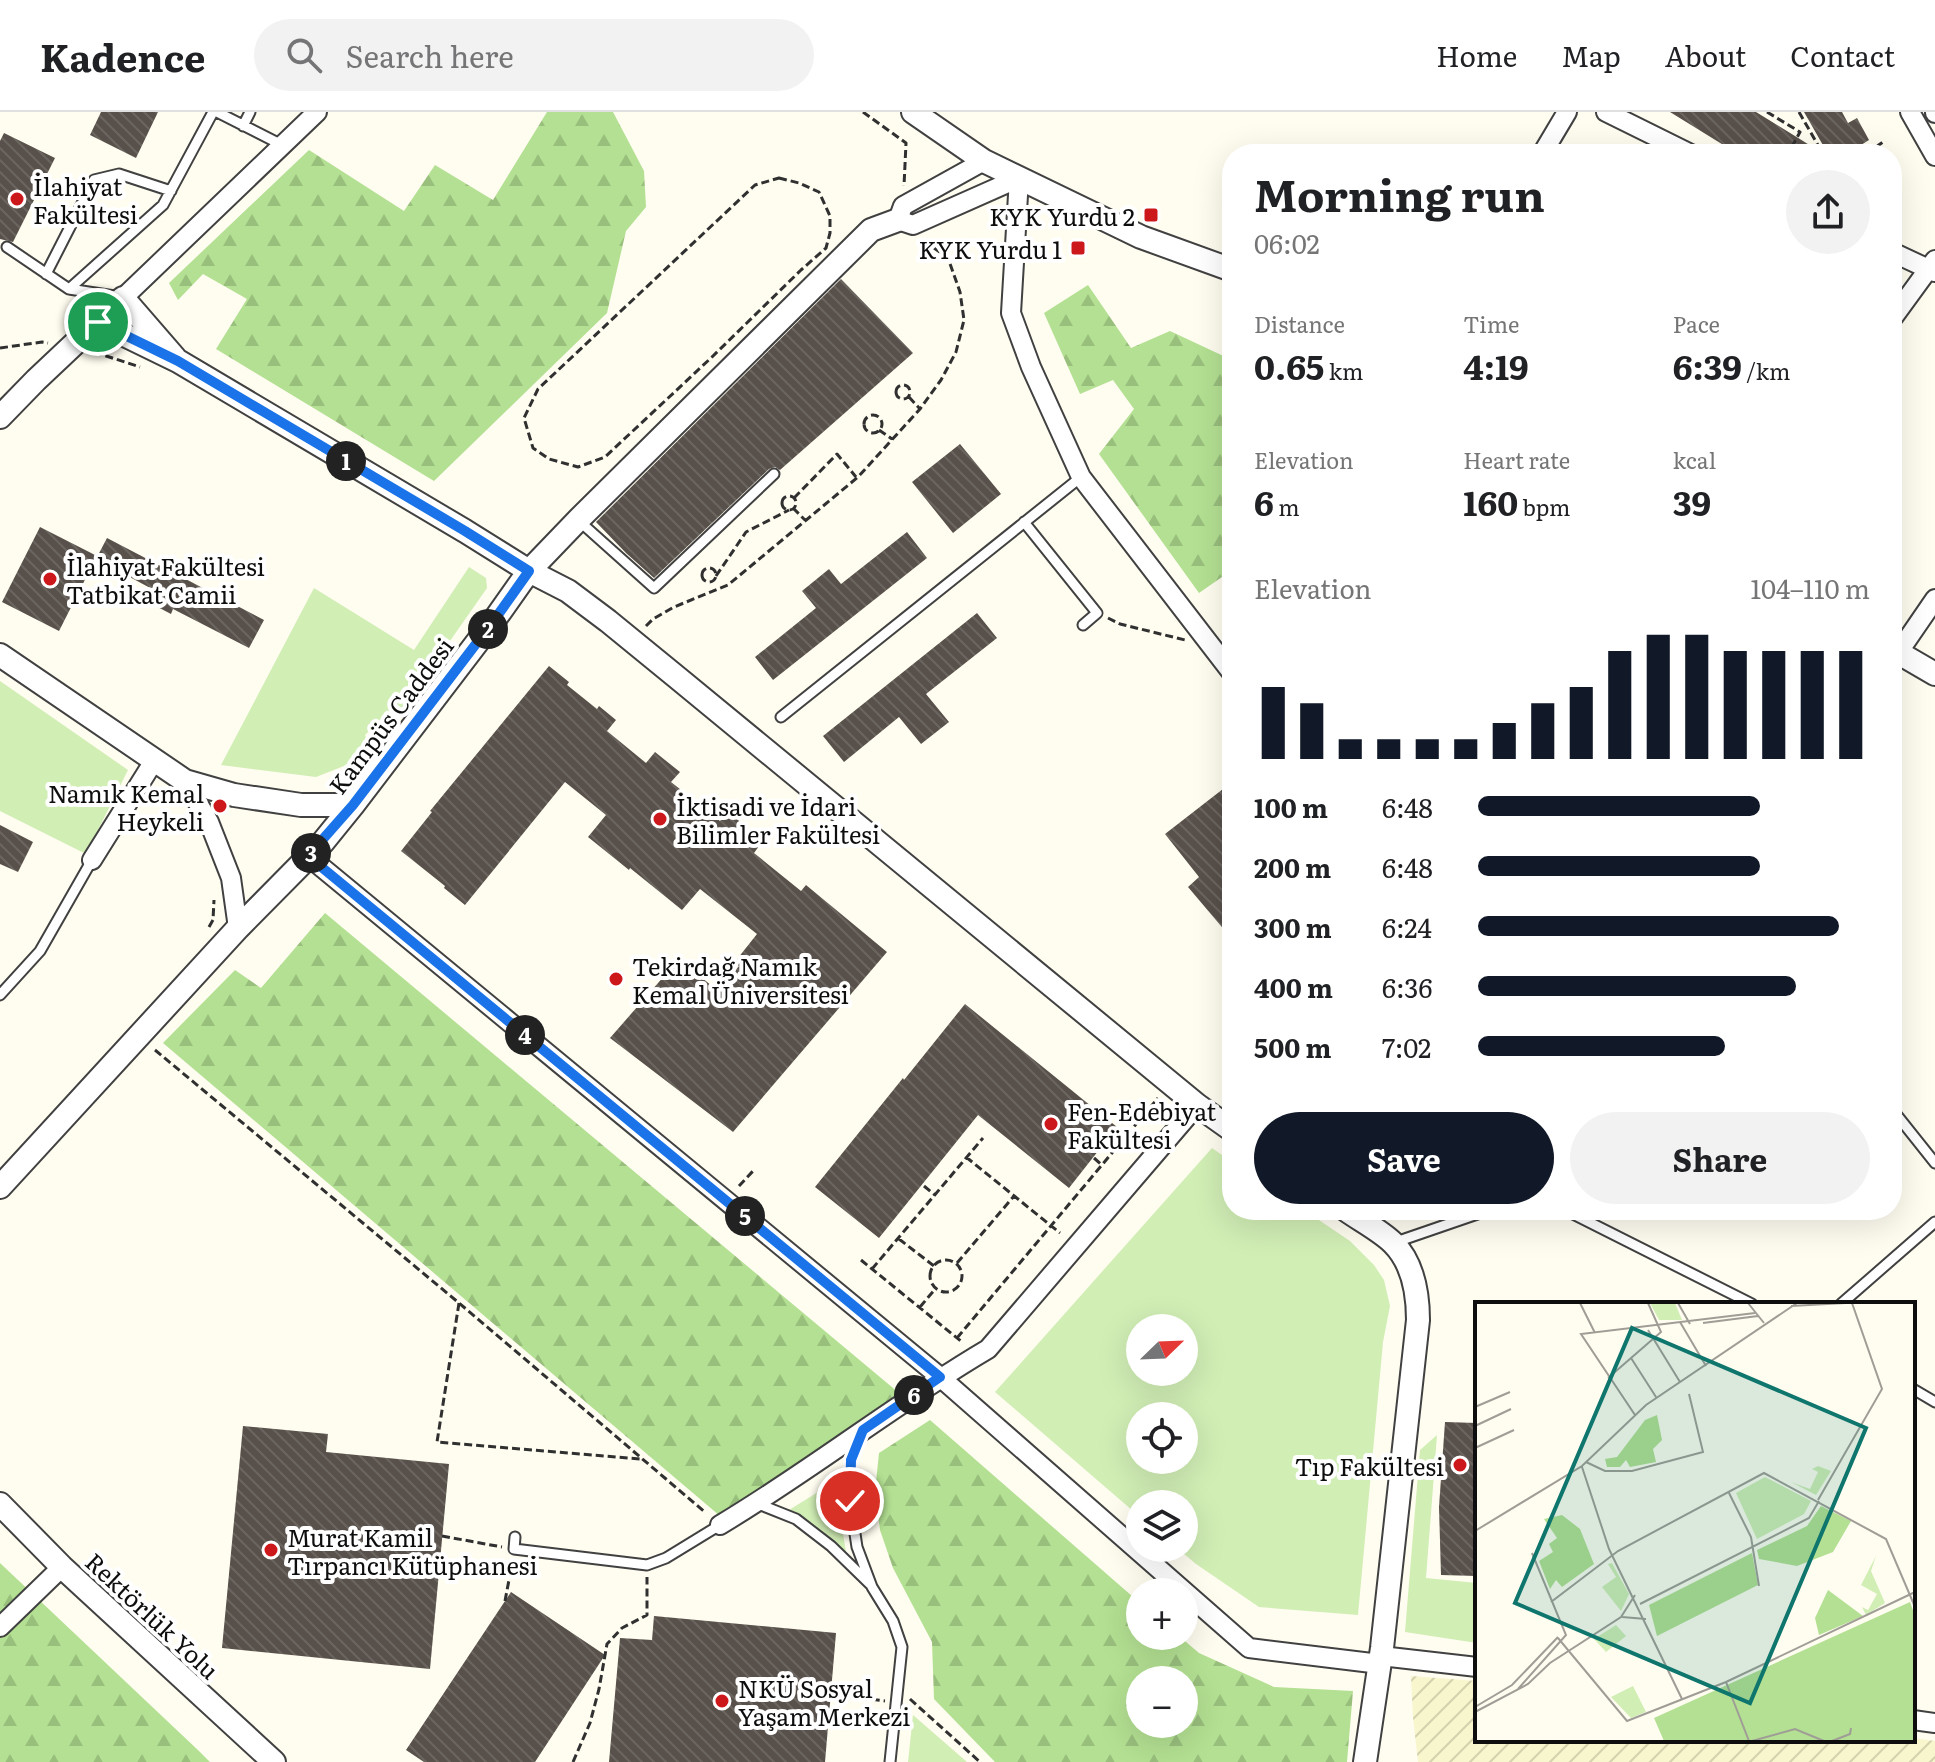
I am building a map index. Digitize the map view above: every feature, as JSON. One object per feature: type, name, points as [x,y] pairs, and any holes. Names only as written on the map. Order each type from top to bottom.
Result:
[{"type":"street","points":[[0,417],[317,112]]},
{"type":"street","points":[[913,112],[984,161],[1141,237],[1222,266]]},
{"type":"street","points":[[1548,144],[1567,112]]},
{"type":"street","points":[[1606,112],[1671,144]]},
{"type":"street","points":[[1910,112],[1935,156]]},
{"type":"street","points":[[984,161],[903,206],[898,220],[913,225],[1019,178]]},
{"type":"street","points":[[1019,178],[1011,313],[1031,367],[1081,477],[1222,660]]},
{"type":"street","name":"Kampüs Caddesi","points":[[0,1187],[353,805],[529,571],[871,230],[898,220]]},
{"type":"street","points":[[1902,256],[1933,267],[1902,306]]},
{"type":"street","points":[[123,298],[178,361]]},
{"type":"street","points":[[98,322],[178,361],[529,571],[568,591],[1222,1123]]},
{"type":"street","points":[[1902,642],[1935,599]]},
{"type":"street","points":[[0,655],[185,781],[234,795],[301,805],[353,805]]},
{"type":"street","points":[[1902,655],[1935,674]]},
{"type":"street","points":[[92,860],[154,761]]},
{"type":"street","points":[[185,781],[209,822],[231,878],[238,928]]},
{"type":"street","points":[[308,856],[940,1377],[1249,1648],[1475,1667]]},
{"type":"street","points":[[720,1525],[940,1377],[988,1349],[1197,1105]]},
{"type":"street","points":[[1360,1220],[1393,1243],[1406,1262],[1415,1284],[1418,1303],[1381,1660],[1365,1762]]},
{"type":"street","name":"Rektörlük Yolu","points":[[0,1504],[62,1567],[274,1762]]},
{"type":"street","points":[[0,1627],[62,1567]]},
{"type":"street","points":[[1915,1720],[1935,1723]]},
{"type":"lane","points":[[69,289],[163,205],[215,112],[282,145]]},
{"type":"lane","points":[[243,126],[250,112]]},
{"type":"lane","points":[[46,274],[94,180],[119,174],[171,191]]},
{"type":"lane","points":[[7,247],[69,289],[123,298]]},
{"type":"lane","points":[[578,520],[654,588],[774,474]]},
{"type":"lane","points":[[781,717],[1081,477]]},
{"type":"lane","points":[[1024,522],[1097,613],[1083,625]]},
{"type":"lane","points":[[0,995],[40,951],[92,860]]},
{"type":"lane","points":[[1902,1122],[1935,1163]]},
{"type":"lane","points":[[1393,1243],[1460,1220]]},
{"type":"lane","points":[[1585,1220],[1748,1302]]},
{"type":"lane","points":[[1843,1302],[1935,1222]]},
{"type":"lane","points":[[1915,1390],[1935,1402]]},
{"type":"lane","points":[[863,1430],[851,1460],[850,1501],[857,1547],[872,1587],[893,1621],[902,1647],[890,1762]]},
{"type":"lane","points":[[756,1503],[796,1519],[831,1546],[872,1587]]},
{"type":"lane","points":[[515,1537],[514,1549],[647,1565],[666,1558],[720,1525]]},
{"type":"path","points":[[863,112],[906,143],[904,192]]},
{"type":"path","points":[[1767,112],[1800,132],[1793,144]]},
{"type":"path","points":[[1799,112],[1817,144]]},
{"type":"path","points":[[779,178],[819,192],[830,216],[826,248],[605,457],[578,467],[549,459],[533,448],[524,418],[538,389],[755,185],[779,178]]},
{"type":"path","points":[[631,640],[653,619],[674,607],[728,585],[856,478],[920,409],[941,380],[956,352],[964,320],[960,292],[948,258],[898,220]]},
{"type":"path","points":[[0,348],[42,342],[90,351],[150,370]]},
{"type":"path","points":[[909,397],[920,409]]},
{"type":"path","points":[[867,416],[880,418],[882,424],[879,430],[873,433],[865,429],[863,424],[867,416]]},
{"type":"path","points":[[879,430],[892,439]]},
{"type":"path","points":[[794,498],[837,454],[856,478]]},
{"type":"path","points":[[794,498],[786,496],[782,505],[805,520]]},
{"type":"path","points":[[713,581],[746,532],[791,509],[796,503],[794,498]]},
{"type":"path","points":[[716,576],[713,568],[703,571],[703,579],[713,581],[720,588]]},
{"type":"path","points":[[1097,613],[1120,624],[1190,640]]},
{"type":"path","points":[[207,934],[213,920],[212,891]]},
{"type":"path","points":[[139,1036],[720,1525]]},
{"type":"path","points":[[957,1338],[1161,1095]]},
{"type":"path","points":[[872,1269],[983,1138]]},
{"type":"path","points":[[966,1157],[1060,1233]]},
{"type":"path","points":[[1094,1158],[1102,1165]]},
{"type":"path","points":[[736,1190],[753,1171]]},
{"type":"path","points":[[924,1186],[935,1195]]},
{"type":"path","points":[[956,1264],[1014,1196]]},
{"type":"path","points":[[899,1238],[934,1266]]},
{"type":"path","points":[[861,1260],[977,1355]]},
{"type":"path","points":[[944,1260],[956,1264],[961,1269],[961,1282],[957,1288],[942,1292],[930,1276],[934,1266],[944,1260]]},
{"type":"path","points":[[920,1308],[936,1288]]},
{"type":"path","points":[[459,1303],[437,1442],[643,1460]]},
{"type":"path","points":[[442,1536],[514,1549],[505,1601]]},
{"type":"path","points":[[573,1762],[590,1723],[607,1644],[622,1628],[647,1615],[647,1565]]},
{"type":"path","points":[[898,1689],[980,1762]]},
{"type":"path","points":[[836,1695],[896,1702]]},
{"type":"shaded area","points":[[1411,1676],[1475,1681],[1475,1742],[1915,1742],[1915,1738],[1935,1741],[1935,1762],[1418,1762]]},
{"type":"green space","points":[[547,112],[613,112],[644,171],[646,207],[626,231],[607,313],[434,481],[216,349],[247,299],[203,274],[178,300],[169,283],[309,150],[404,211],[435,165],[493,200]]},
{"type":"green space","points":[[1088,285],[1131,348],[1170,331],[1222,355],[1222,577],[1199,593],[1099,454],[1134,409],[1113,380],[1080,394],[1044,313]]},
{"type":"green space","points":[[469,567],[486,578],[487,588],[394,721],[386,714],[365,735],[370,746],[344,766],[316,777],[221,765],[314,588],[414,650]]},
{"type":"green space","points":[[0,681],[128,770],[86,854],[0,811]]},
{"type":"green space","points":[[325,913],[899,1393],[720,1516],[163,1043],[235,970],[261,988]]},
{"type":"green space","points":[[1212,1148],[1222,1155],[1222,1220],[1319,1220],[1350,1241],[1374,1265],[1384,1280],[1390,1306],[1383,1342],[1358,1615],[1259,1607],[1194,1562],[1198,1562],[1198,1490],[1126,1490],[1126,1505],[995,1392]]},
{"type":"green space","points":[[930,1420],[1126,1591],[1126,1650],[1195,1650],[1274,1687],[1353,1691],[1347,1762],[995,1762],[934,1699],[932,1642],[893,1568],[880,1530],[875,1492],[879,1453]]},
{"type":"green space","points":[[1437,1435],[1426,1578],[1475,1583],[1475,1643],[1405,1632],[1420,1450]]},
{"type":"green space","points":[[839,1479],[844,1553],[820,1530],[789,1510]]},
{"type":"green space","points":[[0,1563],[200,1752],[210,1762],[0,1762]]},
{"type":"green space","points":[[913,1715],[967,1762],[908,1762]]},
{"type":"building","points":[[101,112],[158,112],[136,158],[90,135]]},
{"type":"building","points":[[1670,112],[1756,112],[1808,144],[1722,144]]},
{"type":"building","points":[[1804,112],[1842,112],[1848,123],[1857,118],[1869,140],[1863,144],[1822,144]]},
{"type":"building","name":"İlahiyat Fakültesi","points":[[4,133],[55,158],[13,242],[0,239],[0,141]]},
{"type":"building","points":[[841,279],[913,353],[780,470],[775,467],[769,469],[654,578],[596,522]]},
{"type":"building","points":[[960,444],[1001,494],[953,533],[912,482]]},
{"type":"building","name":"İlahiyat Fakültesi Tatbikat Camii","points":[[40,527],[97,556],[59,631],[2,602]]},
{"type":"building","points":[[907,532],[927,558],[773,680],[755,657],[816,608],[802,591],[829,569],[841,584]]},
{"type":"building","points":[[107,538],[264,620],[249,648],[173,609],[171,614],[148,602],[154,590],[96,559]]},
{"type":"building","points":[[977,613],[997,638],[926,694],[949,722],[921,744],[899,717],[844,762],[823,736]]},
{"type":"building","points":[[549,666],[569,682],[567,685],[616,720],[607,731],[646,763],[655,752],[680,772],[671,782],[720,821],[728,812],[762,842],[754,853],[801,891],[806,885],[887,952],[733,1132],[610,1038],[679,959],[718,991],[739,966],[734,963],[757,934],[700,889],[682,910],[629,870],[588,837],[606,815],[565,782],[465,905],[401,851]]},
{"type":"building","points":[[1222,790],[1222,927],[1188,887],[1199,877],[1165,834]]},
{"type":"building","points":[[0,825],[33,842],[18,872],[0,864]]},
{"type":"building","name":"Fen-Edebiyat Fakültesi","points":[[965,1004],[1117,1127],[1069,1188],[978,1115],[879,1238],[815,1187]]},
{"type":"building","name":"Tıp Fakültesi","points":[[1445,1422],[1475,1423],[1475,1576],[1441,1575],[1439,1507]]},
{"type":"building","name":"Murat Kamil Tırpancı Kütüphanesi","points":[[243,1426],[328,1434],[326,1452],[449,1464],[430,1669],[222,1648]]},
{"type":"building","points":[[511,1592],[605,1655],[535,1762],[424,1762],[406,1750]]},
{"type":"building","name":"NKÜ Sosyal Yaşam Merkezi","points":[[654,1616],[836,1633],[825,1762],[609,1762],[620,1638],[652,1640]]},
{"type":"place","name":"İlahiyat Fakültesi","points":[[17,199]]},
{"type":"place","name":"KYK Yurdu 2","points":[[1151,215]]},
{"type":"place","name":"KYK Yurdu 1","points":[[1078,248]]},
{"type":"place","name":"İlahiyat Fakültesi Tatbikat Camii","points":[[50,579]]},
{"type":"place","name":"Namık Kemal Heykeli","points":[[220,806]]},
{"type":"place","name":"İktisadi ve İdari Bilimler Fakültesi","points":[[660,819]]},
{"type":"place","name":"Tekirdağ Namık Kemal Üniversitesi","points":[[616,979]]},
{"type":"place","name":"Fen-Edebiyat Fakültesi","points":[[1051,1124]]},
{"type":"place","name":"Tıp Fakültesi","points":[[1460,1465]]},
{"type":"place","name":"Murat Kamil Tırpancı Kütüphanesi","points":[[271,1550]]},
{"type":"place","name":"NKÜ Sosyal Yaşam Merkezi","points":[[722,1701]]},
{"type":"route","points":[[98,322],[178,361],[529,571],[353,805],[308,856],[940,1377],[863,1430],[851,1460],[850,1501]]}]
